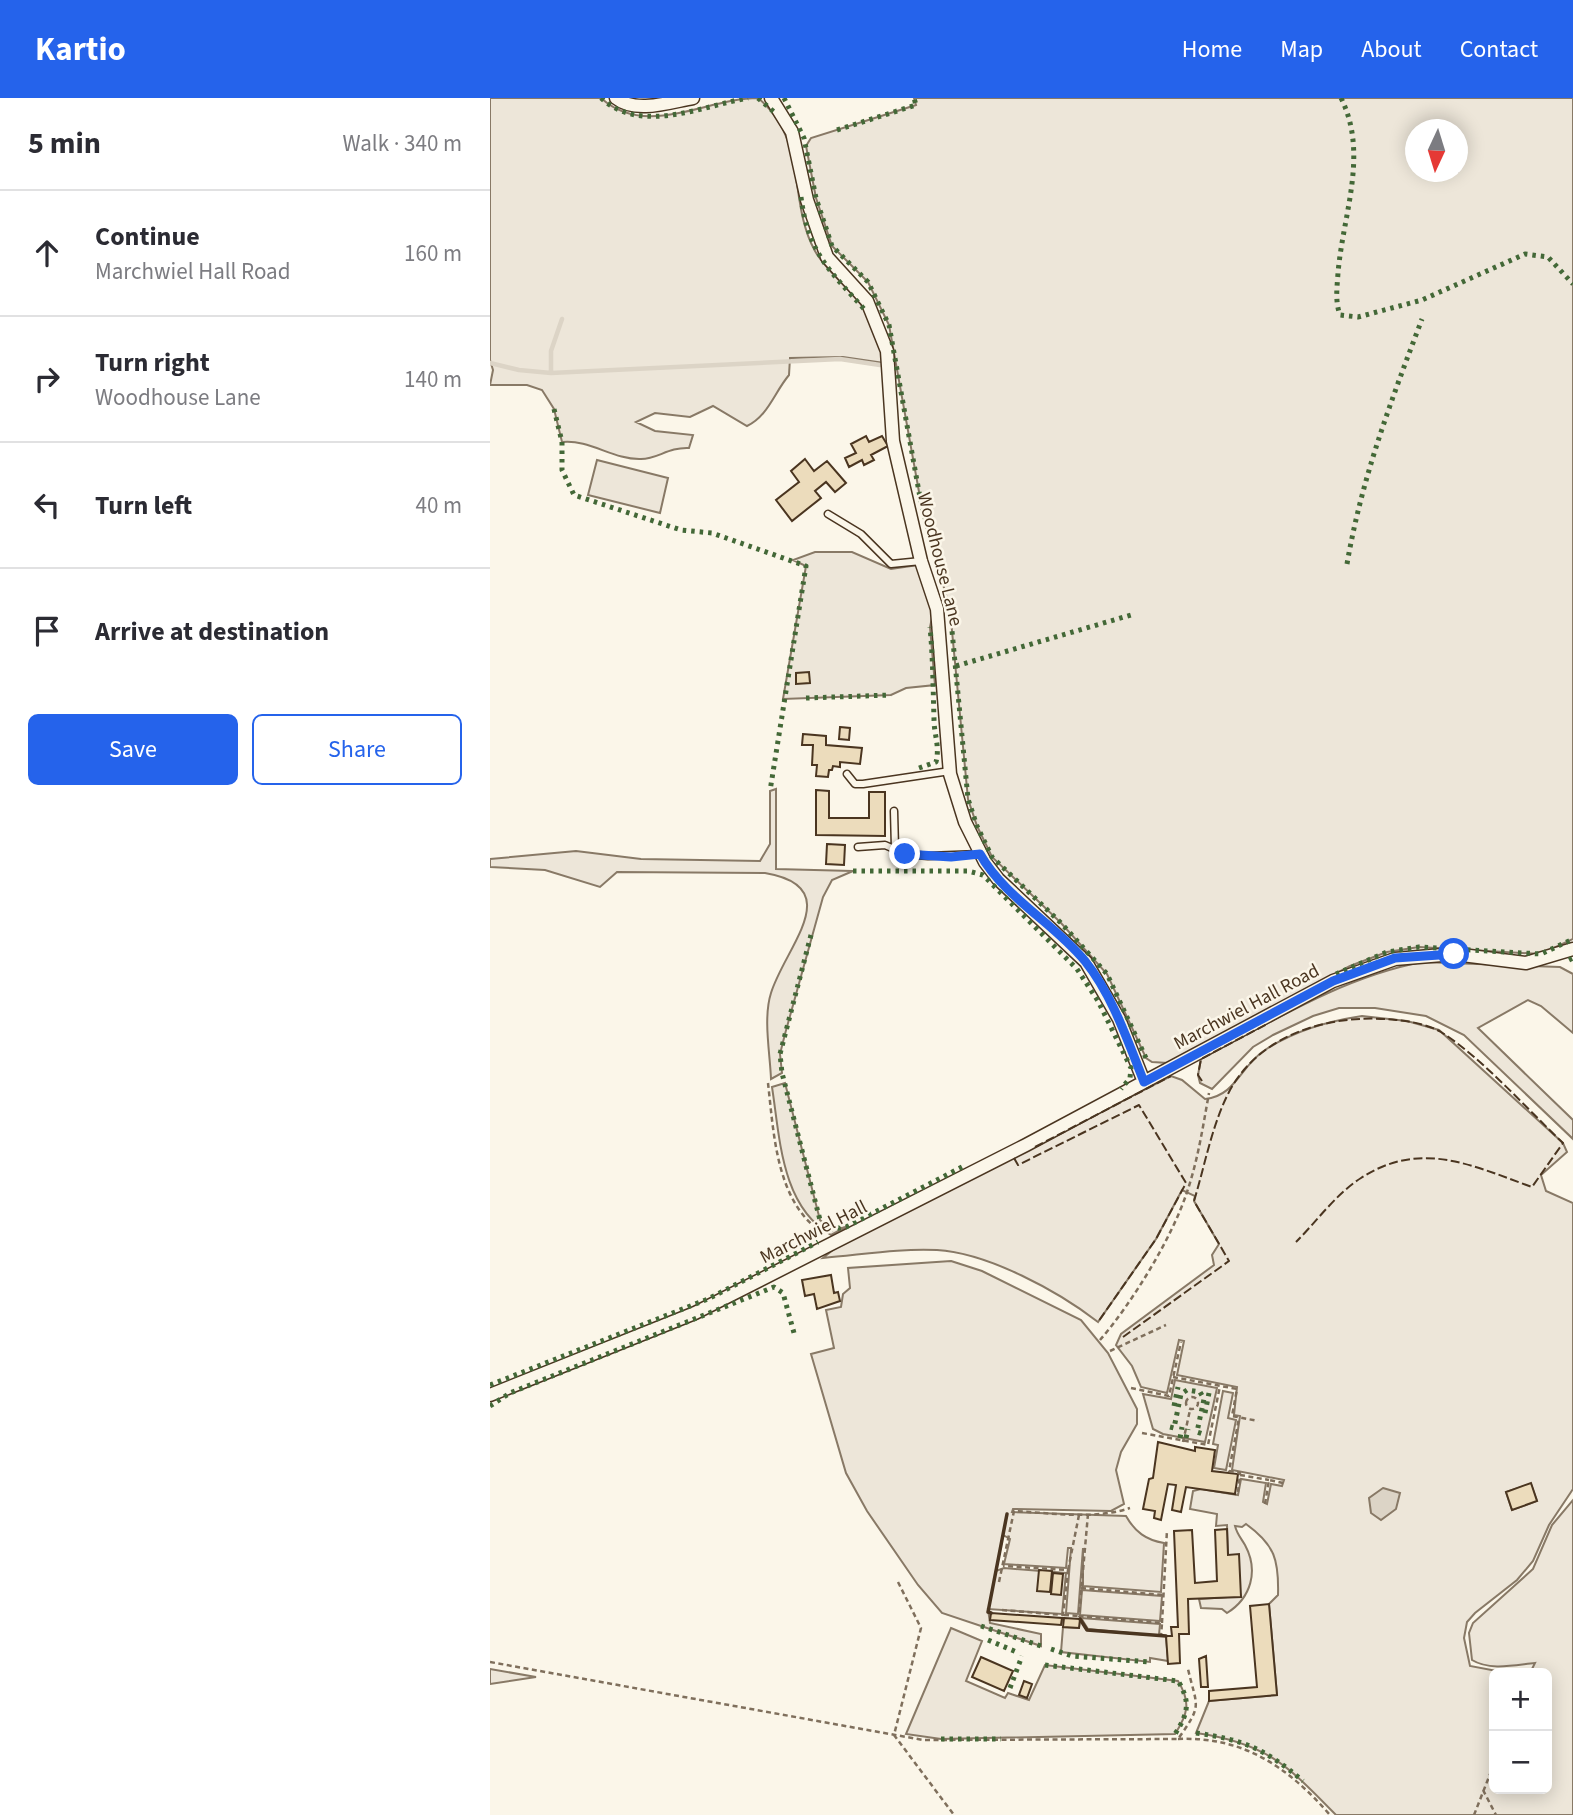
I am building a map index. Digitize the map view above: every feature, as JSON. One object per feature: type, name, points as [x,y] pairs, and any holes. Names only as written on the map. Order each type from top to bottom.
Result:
[{"type":"street","points":[[616,98],[622,102],[648,106],[693,98]]},
{"type":"street","name":"Woodhouse Lane","points":[[771,98],[792,132],[807,200],[827,257],[866,301],[887,351],[893,441],[920,561],[939,624],[950,771],[965,822],[980,854],[998,878],[1086,962],[1119,1018],[1144,1082]]},
{"type":"street","name":"Marchwiel Hall Road","points":[[1144,1082],[1333,981],[1395,958],[1454,954],[1526,963],[1573,949]]},
{"type":"street","name":"Marchwiel Hall","points":[[490,1395],[695,1313],[1144,1082]]},
{"type":"lane","points":[[828,514],[860,534],[891,564],[920,561]]},
{"type":"lane","points":[[847,774],[855,784],[863,784],[950,771]]},
{"type":"lane","points":[[894,811],[895,848]]},
{"type":"lane","points":[[858,847],[885,845],[909,855],[951,857],[980,854]]},
{"type":"path","points":[[768,1083],[776,1150],[791,1199],[812,1226],[836,1241]]},
{"type":"path","points":[[1100,1340],[1114,1324],[1170,1231],[1187,1192],[1209,1093]]},
{"type":"path","points":[[1110,1351],[1166,1325]]},
{"type":"path","points":[[1131,1388],[1169,1396],[1181,1342]]},
{"type":"path","points":[[1173,1377],[1237,1389],[1232,1416],[1258,1421]]},
{"type":"path","points":[[1142,1433],[1209,1444],[1220,1386]]},
{"type":"path","points":[[1183,1441],[1190,1409]]},
{"type":"path","points":[[1239,1418],[1229,1471],[1283,1483]]},
{"type":"path","points":[[1238,1492],[1240,1475]]},
{"type":"path","points":[[1265,1504],[1269,1480]]},
{"type":"path","points":[[999,1582],[1014,1511],[1088,1514],[1117,1512],[1130,1508]]},
{"type":"path","points":[[1063,1615],[1068,1570],[1079,1514]]},
{"type":"path","points":[[1079,1616],[1088,1514]]},
{"type":"path","points":[[1161,1636],[1167,1530]]},
{"type":"path","points":[[1003,1566],[1068,1570]]},
{"type":"path","points":[[894,1735],[921,1628],[898,1582]]},
{"type":"path","points":[[1081,1588],[1164,1595]]},
{"type":"path","points":[[1002,1610],[1162,1623]]},
{"type":"path","points":[[490,1662],[940,1741],[1197,1738],[1234,1746],[1279,1765],[1302,1783],[1330,1815]]},
{"type":"path","points":[[1178,1739],[1197,1713],[1197,1696],[1188,1669]]},
{"type":"path","points":[[894,1735],[954,1815]]},
{"type":"path","points":[[1474,1815],[1489,1775]]},
{"type":"path","points":[[1483,1789],[1496,1815]]},
{"type":"shaded area","points":[[490,98],[601,98],[619,110],[637,115],[657,116],[758,98],[774,115],[784,132],[791,151],[801,211],[815,251],[867,313],[884,363],[843,357],[790,358],[789,375],[766,410],[747,426],[713,406],[690,417],[655,413],[636,422],[655,431],[693,435],[689,448],[675,449],[653,457],[631,458],[582,444],[562,442],[554,409],[542,390],[527,385],[490,385],[493,370],[490,360]]},
{"type":"shaded area","points":[[914,98],[1573,98],[1573,939],[1541,954],[1419,947],[1387,952],[1350,966],[1168,1063],[1152,1062],[1146,1058],[1107,974],[1061,923],[992,857],[977,826],[968,799],[950,610],[921,503],[889,325],[868,282],[832,246],[816,198],[806,146],[811,138],[916,105]]},
{"type":"shaded area","points":[[597,460],[668,478],[660,513],[588,495]]},
{"type":"shaded area","points":[[815,552],[852,552],[891,569],[918,565],[933,613],[930,627],[935,685],[906,688],[891,695],[783,699],[806,566],[793,560]]},
{"type":"shaded area","points":[[776,789],[776,869],[853,871],[832,880],[823,897],[780,1054],[782,1073],[771,1079],[767,1024],[771,993],[797,939],[807,905],[803,891],[790,880],[765,873],[617,872],[600,887],[545,870],[490,867],[490,859],[576,851],[641,859],[760,861],[770,844],[770,791]]},
{"type":"shaded area","points":[[1422,962],[1560,967],[1573,974],[1573,1033],[1541,1006],[1528,1000],[1478,1028],[1573,1120],[1573,1139],[1464,1035],[1426,1016],[1375,1008],[1339,1008],[1313,1016],[1253,1047],[1212,1089],[1200,1083],[1198,1075],[1201,1059],[1308,1002],[1364,978]]},
{"type":"shaded area","points":[[1362,1016],[1407,1021],[1439,1030],[1563,1143],[1567,1152],[1541,1175],[1546,1191],[1573,1203],[1573,1489],[1549,1525],[1533,1561],[1517,1580],[1475,1613],[1467,1622],[1464,1638],[1470,1666],[1489,1670],[1489,1794],[1552,1794],[1552,1668],[1532,1668],[1535,1663],[1495,1666],[1479,1663],[1472,1660],[1469,1633],[1473,1623],[1533,1569],[1552,1525],[1573,1500],[1573,1815],[1336,1815],[1275,1759],[1241,1743],[1196,1733],[1209,1701],[1277,1695],[1269,1604],[1278,1595],[1278,1572],[1273,1554],[1263,1539],[1246,1524],[1242,1527],[1235,1526],[1251,1564],[1252,1574],[1247,1592],[1227,1613],[1222,1609],[1201,1608],[1199,1599],[1241,1596],[1228,1555],[1227,1525],[1216,1526],[1217,1514],[1190,1509],[1193,1491],[1201,1489],[1238,1495],[1241,1479],[1266,1483],[1263,1502],[1267,1504],[1271,1484],[1282,1486],[1284,1480],[1232,1470],[1240,1416],[1234,1415],[1237,1387],[1177,1375],[1184,1341],[1179,1340],[1167,1393],[1141,1387],[1132,1366],[1116,1345],[1121,1334],[1214,1265],[1212,1255],[1219,1244],[1194,1201],[1195,1196],[1182,1190],[1156,1239],[1098,1322],[1043,1286],[1000,1266],[957,1253],[909,1250],[823,1258],[834,1249],[1171,1076],[1182,1080],[1205,1099],[1215,1097],[1231,1086],[1265,1050],[1288,1037],[1324,1024]],"holes":[[[1531,1484],[1537,1501],[1512,1510],[1506,1492]]]},
{"type":"shaded area","points":[[785,1083],[820,1220],[831,1229],[846,1227],[831,1235],[814,1222],[792,1189],[781,1149],[772,1087]]},
{"type":"shaded area","points":[[951,1261],[982,1271],[1081,1320],[1108,1353],[1137,1409],[1137,1424],[1121,1452],[1116,1470],[1124,1504],[1111,1511],[1013,1509],[1012,1512],[1126,1516],[1142,1534],[1164,1543],[1161,1592],[1083,1586],[1083,1548],[1078,1614],[1066,1613],[1071,1548],[1068,1548],[1066,1568],[1004,1564],[1010,1539],[1003,1535],[996,1571],[1004,1568],[1066,1573],[1062,1614],[988,1609],[990,1623],[1041,1634],[1041,1646],[942,1613],[918,1585],[867,1511],[846,1473],[811,1354],[834,1348],[826,1310],[841,1307],[843,1294],[850,1288],[848,1268]]},
{"type":"shaded area","points":[[1175,1380],[1217,1388],[1205,1442],[1163,1434],[1153,1429],[1143,1394],[1171,1399]]},
{"type":"shaded area","points":[[1223,1391],[1233,1393],[1228,1418],[1236,1420],[1226,1470],[1214,1468],[1218,1445],[1213,1444]]},
{"type":"shaded area","points":[[1383,1488],[1400,1493],[1396,1509],[1381,1520],[1371,1513],[1369,1498]]},
{"type":"shaded area","points":[[1082,1590],[1162,1596],[1160,1621],[1080,1615]]},
{"type":"shaded area","points":[[1081,1618],[1160,1624],[1159,1635],[1166,1636],[1168,1661],[1150,1658],[1150,1662],[1061,1652],[1063,1627],[1079,1628],[1080,1619],[1087,1630],[1150,1635],[1088,1629]]},
{"type":"shaded area","points":[[951,1628],[982,1641],[966,1681],[1005,1698],[1008,1693],[1029,1700],[1045,1665],[1178,1681],[1186,1702],[1183,1720],[1175,1734],[941,1739],[906,1734]]},
{"type":"shaded area","points":[[490,1669],[536,1677],[490,1684]]},
{"type":"building","points":[[866,436],[869,442],[882,436],[888,446],[871,455],[874,460],[864,465],[862,460],[849,467],[845,458],[856,453],[851,444]]},
{"type":"building","points":[[805,459],[814,471],[827,461],[846,483],[835,492],[826,482],[815,491],[821,498],[792,521],[776,500],[799,482],[791,471]]},
{"type":"building","points":[[809,672],[810,683],[796,684],[796,673]]},
{"type":"building","points":[[840,727],[850,728],[849,740],[839,739]]},
{"type":"building","points":[[803,734],[826,736],[826,745],[862,748],[860,764],[840,762],[840,767],[833,766],[832,770],[829,770],[828,777],[816,776],[817,765],[812,765],[813,745],[802,745]]},
{"type":"building","points":[[816,790],[829,791],[829,818],[869,818],[869,792],[885,792],[885,836],[816,835]]},
{"type":"building","points":[[827,844],[845,845],[844,865],[826,864]]},
{"type":"building","points":[[831,1275],[834,1293],[838,1292],[840,1301],[817,1309],[814,1294],[805,1296],[802,1280]]},
{"type":"building","points":[[1158,1442],[1195,1451],[1195,1447],[1215,1450],[1212,1471],[1238,1474],[1235,1494],[1186,1487],[1181,1512],[1172,1510],[1176,1485],[1168,1484],[1161,1520],[1154,1518],[1155,1511],[1143,1509],[1149,1479],[1153,1478]]},
{"type":"building","points":[[1531,1483],[1537,1501],[1512,1510],[1506,1492]]},
{"type":"building","points":[[1227,1529],[1228,1555],[1239,1554],[1241,1597],[1188,1599],[1189,1634],[1179,1634],[1180,1663],[1168,1664],[1166,1636],[1172,1636],[1171,1627],[1178,1627],[1174,1531],[1192,1530],[1195,1583],[1217,1581],[1215,1530]]},
{"type":"building","points":[[1039,1570],[1052,1571],[1050,1592],[1037,1591]]},
{"type":"building","points":[[1053,1573],[1063,1574],[1061,1595],[1051,1594]]},
{"type":"building","points":[[1269,1604],[1277,1695],[1209,1701],[1209,1691],[1257,1687],[1250,1606]]},
{"type":"building","points":[[991,1613],[1062,1618],[1061,1625],[990,1620]]},
{"type":"building","points":[[1064,1618],[1080,1619],[1079,1628],[1063,1627]]},
{"type":"building","points":[[1206,1656],[1208,1687],[1201,1687],[1199,1659]]},
{"type":"building","points":[[981,1657],[1013,1671],[1004,1691],[972,1677]]},
{"type":"building","points":[[1024,1681],[1032,1684],[1027,1698],[1019,1695]]},
{"type":"waterway","points":[[490,363],[519,370],[551,373],[551,351],[562,319]]},
{"type":"waterway","points":[[551,373],[840,359],[880,365]]},
{"type":"hedge","points":[[601,98],[617,109],[634,115],[653,116],[672,115],[748,98]]},
{"type":"hedge","points":[[758,98],[774,112]]},
{"type":"hedge","points":[[784,98],[804,138],[816,198],[832,246],[868,282],[889,325],[921,503],[936,557]]},
{"type":"hedge","points":[[837,130],[916,105],[914,98]]},
{"type":"hedge","points":[[1341,98],[1349,119],[1354,162],[1338,273],[1337,300],[1340,315],[1358,317],[1422,300],[1525,254],[1548,257],[1573,284]]},
{"type":"hedge","points":[[801,197],[809,233],[822,260],[865,310]]},
{"type":"hedge","points":[[1347,564],[1369,470],[1422,319]]},
{"type":"hedge","points":[[554,409],[562,442],[562,470],[574,495],[681,530],[712,533],[806,566],[770,791]]},
{"type":"hedge","points":[[941,573],[950,610],[968,799],[977,826],[992,857],[1061,923],[1107,974],[1146,1058]]},
{"type":"hedge","points":[[956,666],[1131,615]]},
{"type":"hedge","points":[[919,768],[936,762],[937,756],[930,627]]},
{"type":"hedge","points":[[806,698],[891,695]]},
{"type":"hedge","points":[[853,871],[968,871],[983,875],[1077,969],[1098,1001],[1131,1068],[1130,1078],[1121,1089]]},
{"type":"hedge","points":[[811,935],[780,1054],[782,1073],[820,1220],[831,1229],[846,1227],[962,1167]]},
{"type":"hedge","points":[[1336,974],[1387,952],[1419,947],[1541,954],[1573,939]]},
{"type":"hedge","points":[[1569,960],[1573,958]]},
{"type":"hedge","points":[[490,1385],[708,1299],[818,1242]]},
{"type":"hedge","points":[[490,1406],[510,1393],[774,1287],[783,1293],[794,1333]]},
{"type":"hedge","points":[[1174,1406],[1178,1387]]},
{"type":"hedge","points":[[1170,1427],[1174,1428],[1181,1394],[1187,1390],[1200,1392],[1204,1399],[1197,1432],[1203,1434]]},
{"type":"hedge","points":[[1205,1413],[1209,1393]]},
{"type":"hedge","points":[[1180,1438],[1182,1427]]},
{"type":"hedge","points":[[1186,1438],[1188,1429]]},
{"type":"hedge","points":[[981,1626],[1041,1646]]},
{"type":"hedge","points":[[988,1640],[1019,1653]]},
{"type":"hedge","points":[[1051,1649],[1072,1656],[1150,1662]]},
{"type":"hedge","points":[[1010,1688],[1022,1656]]},
{"type":"hedge","points":[[1045,1665],[1178,1681],[1185,1695],[1186,1708],[1175,1734]]},
{"type":"hedge","points":[[1196,1733],[1228,1739],[1254,1748],[1303,1781]]},
{"type":"hedge","points":[[941,1739],[1001,1739]]},
{"type":"fence","points":[[1123,1337],[1229,1261],[1194,1201],[1214,1131],[1230,1090],[1244,1070],[1280,1041],[1302,1031],[1348,1020],[1407,1021],[1425,1025],[1441,1032],[1488,1069],[1563,1143],[1532,1187],[1489,1171],[1447,1160],[1426,1158],[1383,1166],[1361,1178],[1344,1192],[1296,1242]]},
{"type":"fence","points":[[1202,1081],[1198,1075],[1201,1059],[1267,1024]]},
{"type":"fence","points":[[1035,1147],[1171,1076]]},
{"type":"fence","points":[[1014,1158],[1018,1165],[1139,1105],[1186,1183],[1156,1239],[1098,1322]]},
{"type":"wall","points":[[991,1613],[988,1612],[1007,1514]]},
{"type":"wall","points":[[1080,1619],[1087,1630],[1166,1636]]},
{"type":"route","points":[[905,854],[964,857],[980,854],[998,878],[1086,962],[1119,1018],[1144,1082],[1333,981],[1395,958],[1454,954]]}]
